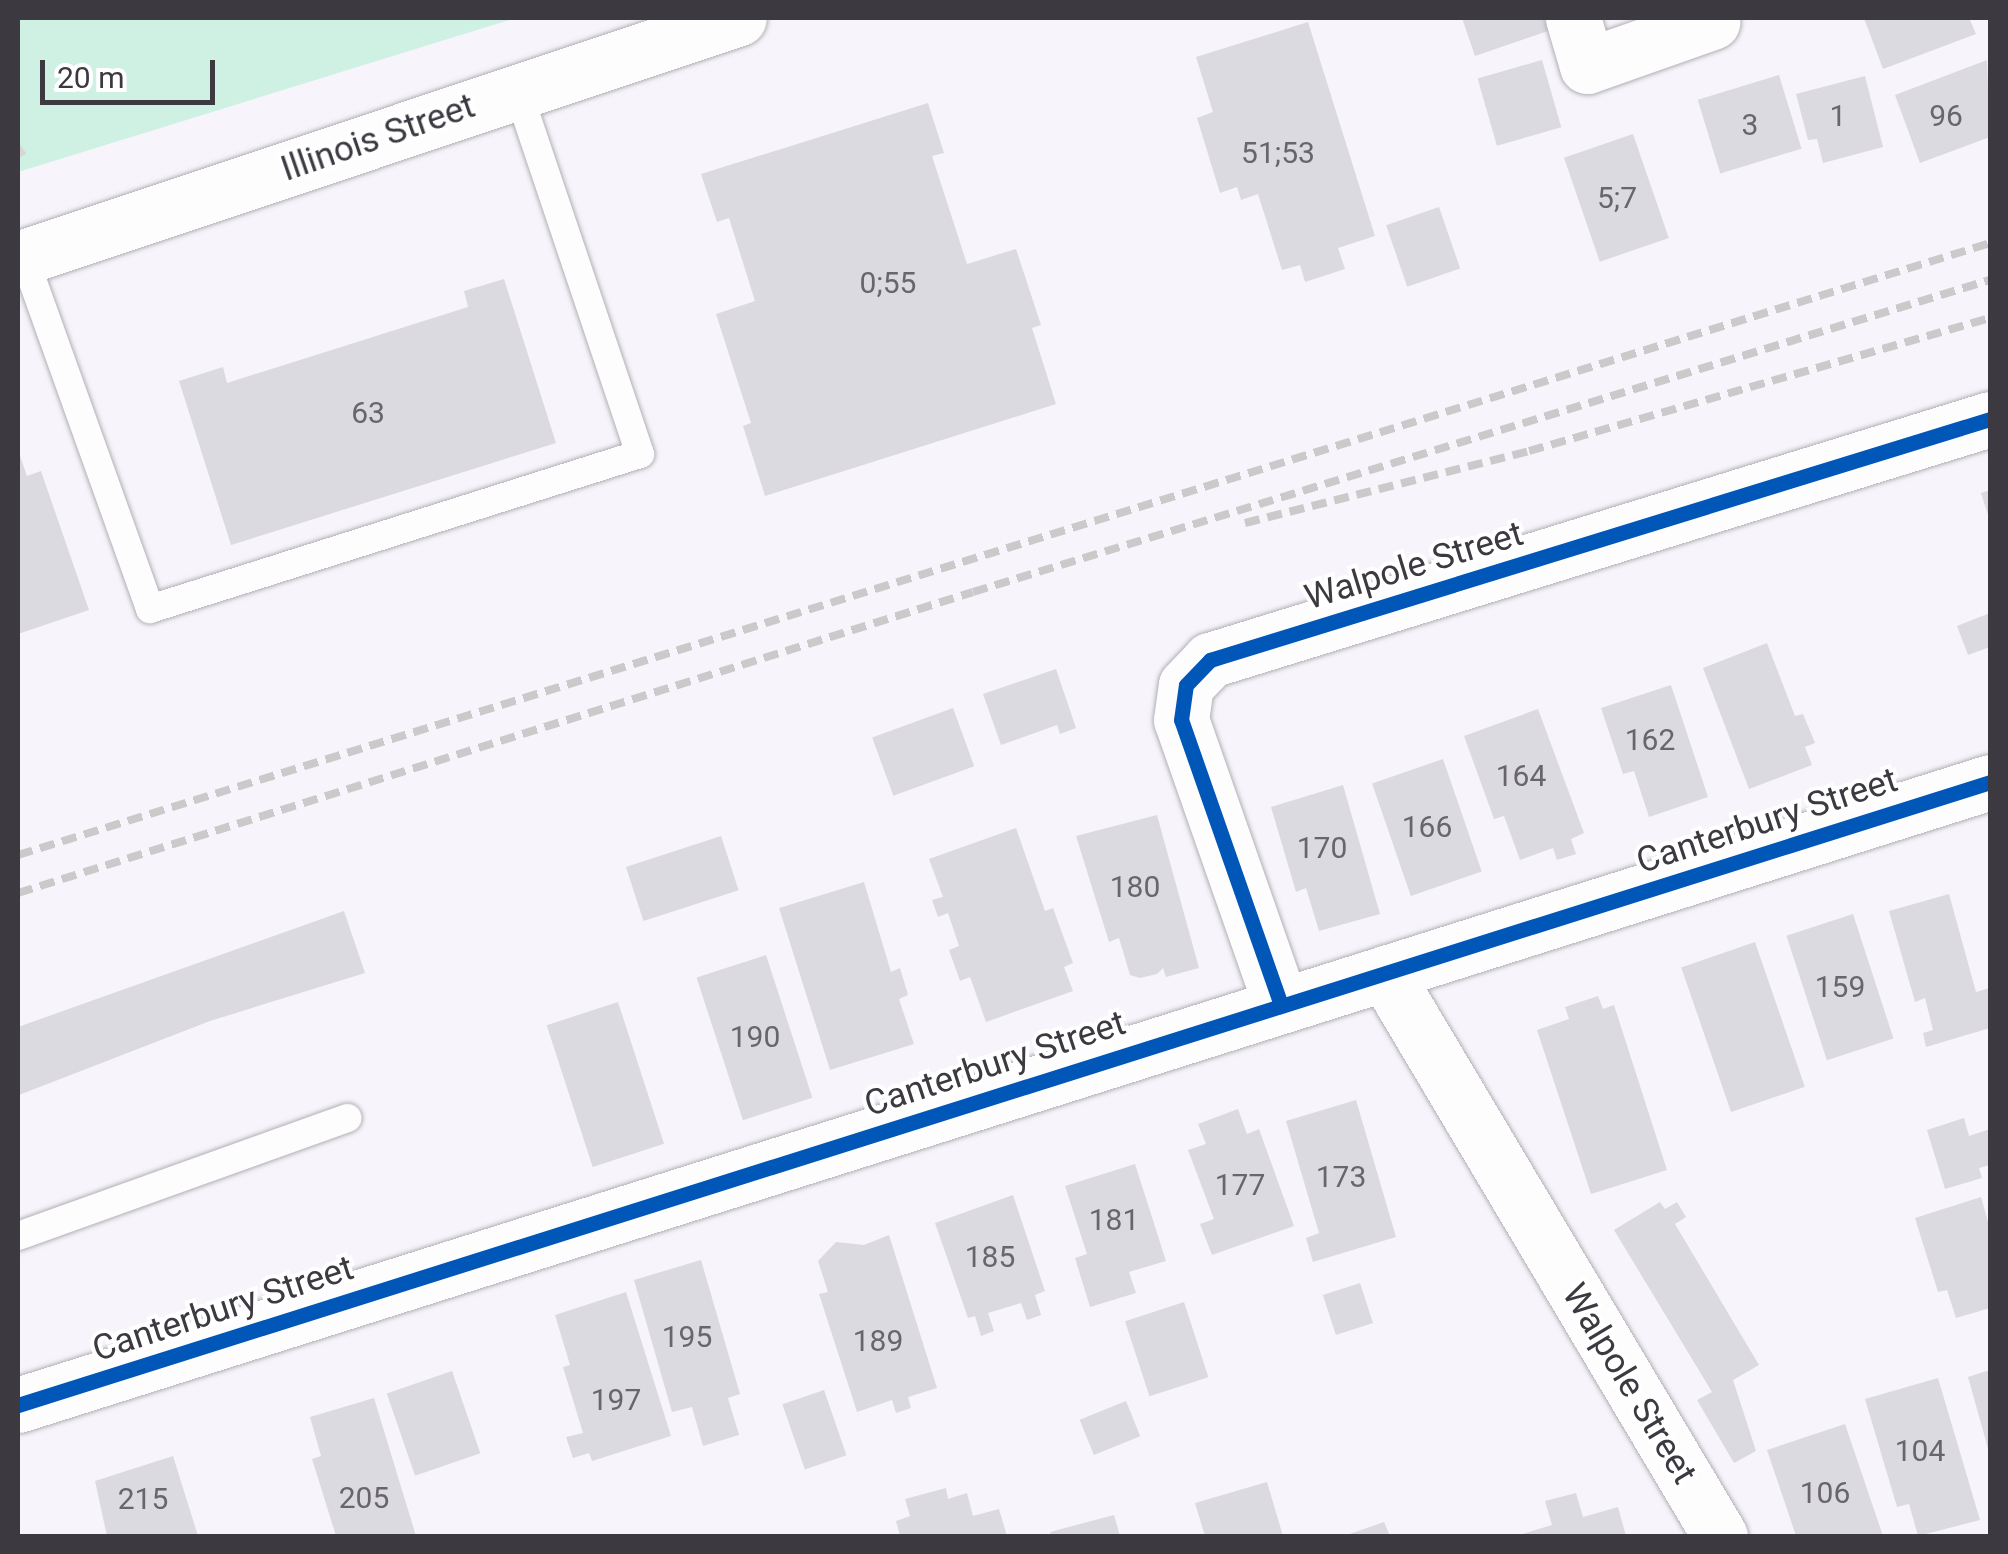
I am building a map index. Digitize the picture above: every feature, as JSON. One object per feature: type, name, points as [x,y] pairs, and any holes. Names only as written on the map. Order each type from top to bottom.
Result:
[{"type":"street","name":"Illinois Street","points":[[21,258],[739,18]]},
{"type":"street","points":[[1572,18],[1588,66],[1712,22]]},
{"type":"street","name":"Walpole Street","points":[[1281,1005],[1181,720],[1186,685],[1210,660],[1990,419]]},
{"type":"street","name":"Canterbury Street","points":[[18,1405],[1990,782]]},
{"type":"street","name":"Walpole Street","points":[[1385,973],[1720,1536]]},
{"type":"lane","points":[[21,258],[150,609],[640,454],[518,92]]},
{"type":"lane","points":[[18,1236],[348,1118]]},
{"type":"path","points":[[18,147],[25,157]]},
{"type":"green space","points":[[18,18],[516,18],[18,172]]},
{"type":"building","points":[[1462,18],[1544,18],[1548,31],[1475,56]]},
{"type":"building","points":[[1864,18],[1969,18],[1976,34],[1883,69]]},
{"type":"building","points":[[1308,22],[1375,236],[1338,248],[1345,269],[1305,282],[1300,265],[1282,270],[1258,194],[1241,200],[1237,187],[1220,193],[1197,118],[1213,112],[1196,57]]},
{"type":"building","points":[[1542,60],[1561,127],[1497,146],[1478,78]]},
{"type":"building","points":[[1987,60],[1990,137],[1920,163],[1895,95]]},
{"type":"building","points":[[1779,75],[1802,149],[1720,173],[1698,100]]},
{"type":"building","points":[[1865,76],[1883,147],[1823,163],[1817,139],[1808,140],[1796,94]]},
{"type":"building","points":[[928,103],[944,153],[932,156],[967,264],[1016,249],[1041,325],[1032,328],[1056,404],[765,496],[743,426],[751,423],[716,314],[755,301],[729,218],[717,222],[701,174]]},
{"type":"building","points":[[1633,134],[1669,238],[1600,262],[1564,158]]},
{"type":"building","points":[[1439,207],[1460,268],[1407,287],[1386,225]]},
{"type":"building","points":[[504,279],[556,443],[231,545],[179,381],[223,367],[227,383],[468,307],[464,291]]},
{"type":"building","points":[[18,450],[27,476],[41,471],[89,610],[18,634]]},
{"type":"building","points":[[1990,490],[1990,521],[1981,493]]},
{"type":"building","points":[[1990,613],[1990,647],[1968,655],[1957,626]]},
{"type":"building","points":[[1767,643],[1795,716],[1803,714],[1815,743],[1805,747],[1812,765],[1749,789],[1703,668]]},
{"type":"building","points":[[1056,669],[1076,728],[1060,734],[1057,725],[1001,745],[983,694]]},
{"type":"building","points":[[1671,685],[1708,797],[1649,817],[1634,771],[1623,774],[1601,708]]},
{"type":"building","points":[[953,708],[974,766],[893,796],[872,737]]},
{"type":"building","points":[[1538,709],[1584,833],[1571,839],[1576,854],[1557,860],[1553,848],[1520,860],[1504,816],[1494,819],[1464,736]]},
{"type":"building","points":[[1443,759],[1482,872],[1411,896],[1372,783]]},
{"type":"building","points":[[1343,785],[1380,914],[1319,931],[1306,888],[1296,892],[1271,807]]},
{"type":"building","points":[[1157,815],[1199,968],[1166,977],[1163,968],[1157,974],[1140,978],[1130,975],[1119,938],[1109,942],[1076,836]]},
{"type":"building","points":[[1016,828],[1045,911],[1053,908],[1073,963],[1064,967],[1073,991],[986,1022],[970,977],[960,981],[949,950],[959,946],[948,913],[938,917],[932,900],[943,897],[929,859]]},
{"type":"building","points":[[721,836],[739,890],[644,921],[626,867]]},
{"type":"building","points":[[864,882],[891,972],[900,968],[908,995],[899,999],[914,1044],[830,1070],[779,908]]},
{"type":"building","points":[[1949,894],[1976,992],[1990,988],[1990,1028],[1926,1047],[1923,1033],[1933,1030],[1925,998],[1915,1002],[1889,911]]},
{"type":"building","points":[[344,911],[365,973],[210,1021],[19,1095],[18,1027]]},
{"type":"building","points":[[1853,914],[1893,1039],[1827,1060],[1786,936]]},
{"type":"building","points":[[1755,942],[1805,1087],[1731,1112],[1681,967]]},
{"type":"building","points":[[766,955],[812,1098],[743,1120],[697,978]]},
{"type":"building","points":[[1598,996],[1603,1009],[1614,1005],[1667,1170],[1591,1194],[1537,1030],[1569,1019],[1565,1007]]},
{"type":"building","points":[[618,1002],[664,1144],[593,1167],[547,1025]]},
{"type":"building","points":[[1356,1100],[1396,1237],[1313,1262],[1306,1238],[1319,1233],[1286,1121]]},
{"type":"building","points":[[1238,1109],[1247,1134],[1259,1129],[1294,1226],[1212,1255],[1200,1224],[1214,1219],[1188,1150],[1206,1144],[1198,1124]]},
{"type":"building","points":[[1964,1118],[1969,1136],[1990,1129],[1990,1165],[1979,1168],[1982,1178],[1945,1189],[1927,1130]]},
{"type":"building","points":[[1135,1164],[1166,1261],[1129,1272],[1136,1293],[1090,1307],[1075,1258],[1087,1254],[1065,1186]]},
{"type":"building","points":[[1013,1195],[1045,1291],[1035,1295],[1041,1315],[1027,1320],[1021,1303],[988,1313],[994,1331],[981,1336],[975,1316],[968,1318],[935,1223]]},
{"type":"building","points":[[1981,1197],[1990,1229],[1990,1308],[1956,1318],[1947,1290],[1938,1292],[1915,1218]]},
{"type":"building","points":[[1660,1202],[1665,1209],[1677,1202],[1686,1217],[1675,1224],[1759,1365],[1733,1380],[1756,1451],[1734,1463],[1697,1400],[1712,1392],[1614,1230]]},
{"type":"building","points":[[889,1235],[937,1388],[908,1397],[911,1408],[896,1413],[892,1400],[857,1412],[819,1294],[828,1292],[818,1261],[836,1242],[864,1245]]},
{"type":"building","points":[[701,1260],[740,1394],[728,1398],[739,1435],[703,1446],[692,1407],[672,1412],[634,1280]]},
{"type":"building","points":[[1360,1283],[1373,1323],[1336,1335],[1323,1295]]},
{"type":"building","points":[[626,1292],[671,1436],[592,1461],[589,1453],[573,1458],[566,1437],[583,1433],[563,1367],[570,1365],[555,1315]]},
{"type":"building","points":[[1184,1302],[1208,1377],[1149,1396],[1125,1321]]},
{"type":"building","points":[[1990,1370],[1990,1452],[1989,1452],[1968,1377]]},
{"type":"building","points":[[452,1371],[480,1453],[415,1476],[387,1393]]},
{"type":"building","points":[[1938,1378],[1980,1520],[1918,1536],[1909,1504],[1897,1507],[1865,1399]]},
{"type":"building","points":[[824,1390],[846,1455],[805,1470],[782,1404]]},
{"type":"building","points":[[374,1398],[416,1536],[336,1536],[312,1459],[321,1456],[310,1417]]},
{"type":"building","points":[[1126,1401],[1140,1436],[1094,1455],[1080,1420]]},
{"type":"building","points":[[1845,1424],[1883,1536],[1796,1536],[1767,1450]]},
{"type":"building","points":[[173,1456],[198,1536],[107,1536],[95,1481]]},
{"type":"building","points":[[1267,1482],[1283,1536],[1205,1536],[1195,1503]]},
{"type":"building","points":[[946,1488],[948,1499],[967,1493],[973,1516],[999,1509],[1007,1536],[900,1536],[896,1521],[910,1516],[905,1499]]},
{"type":"building","points":[[1576,1493],[1583,1517],[1618,1507],[1626,1536],[1516,1536],[1552,1525],[1545,1501]]},
{"type":"building","points":[[1114,1515],[1120,1536],[1051,1536],[1050,1532]]},
{"type":"building","points":[[1384,1522],[1390,1536],[1344,1536]]},
{"type":"railway","points":[[18,855],[1990,243]]},
{"type":"railway","points":[[18,893],[973,592],[1990,280]]},
{"type":"railway","points":[[1245,523],[1529,451],[1990,318]]},
{"type":"cycle path","points":[[1281,1005],[1181,720],[1186,685],[1210,660],[1990,419]]},
{"type":"cycle path","points":[[18,1405],[1990,782]]}]
